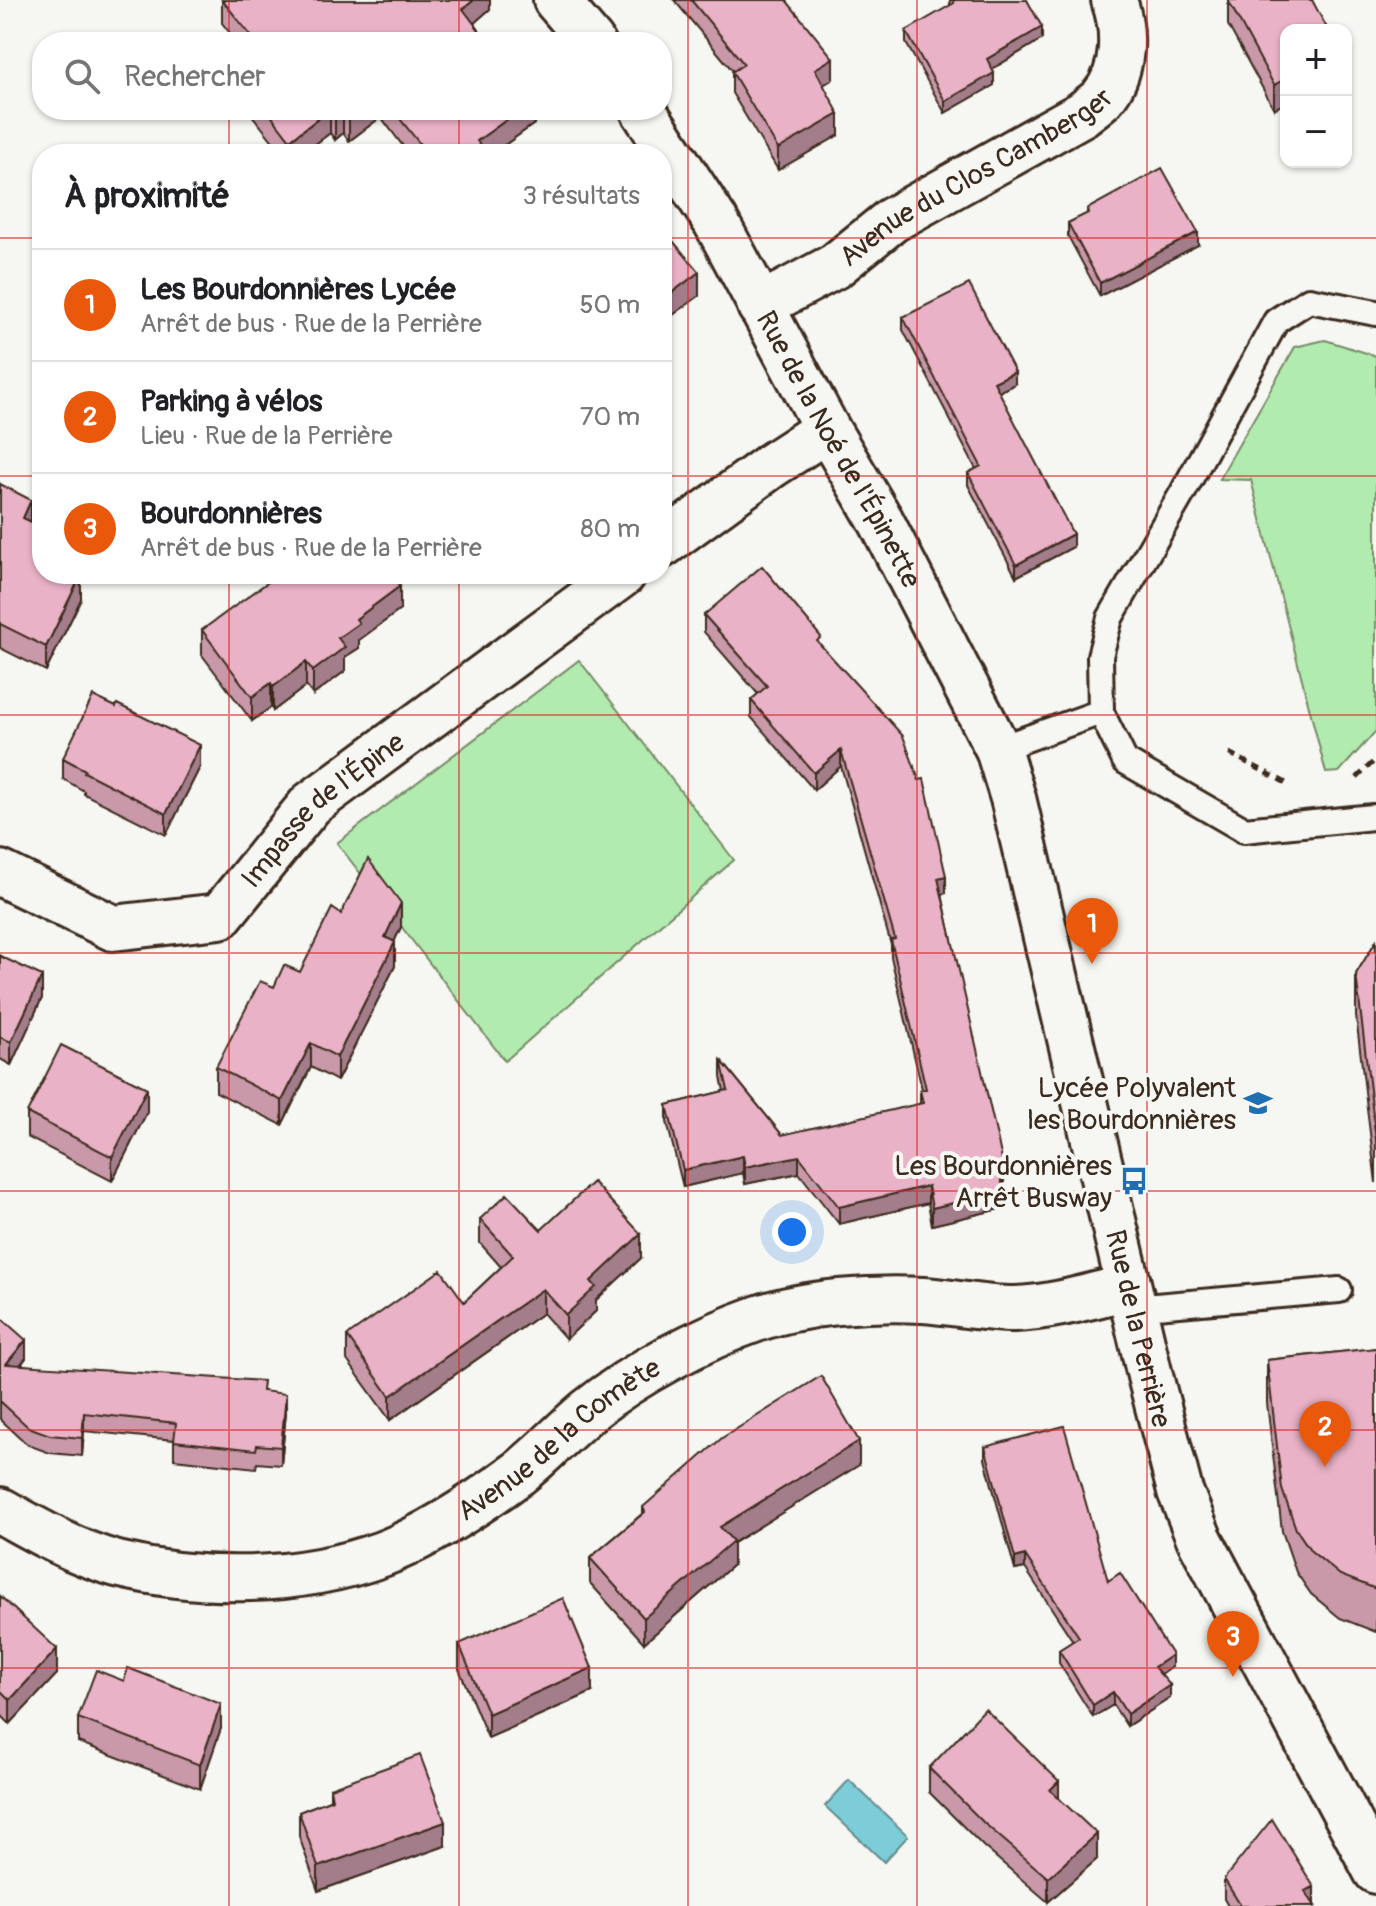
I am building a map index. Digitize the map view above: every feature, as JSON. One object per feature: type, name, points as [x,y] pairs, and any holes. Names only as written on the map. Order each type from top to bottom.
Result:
[{"type":"street","points":[[556,0],[583,32]]},
{"type":"street","name":"Avenue du Clos Camberger","points":[[760,306],[835,266],[892,220],[1082,114],[1103,97],[1118,69],[1122,41],[1114,0]]},
{"type":"street","name":"Rue de la Noé de l'Épinette","points":[[650,120],[665,144]]},
{"type":"street","name":"Rue de la Noé de l'Épinette","points":[[672,154],[716,222],[827,429],[881,521],[998,749],[1013,798]]},
{"type":"street","points":[[672,538],[827,429]]},
{"type":"street","name":"Impasse de l'Épine","points":[[0,873],[113,928],[220,916],[311,804],[609,584]]},
{"type":"street","name":"Rue de la Perrière","points":[[1013,798],[1131,1298],[1180,1491],[1199,1538],[1376,1871]]},
{"type":"street","name":"Avenue de la Comète","points":[[0,1510],[49,1538],[115,1564],[183,1575],[250,1580],[318,1570],[383,1554],[461,1514],[521,1471],[589,1410],[654,1367],[718,1334],[763,1317],[847,1300],[920,1300],[1014,1309],[1131,1298]]},
{"type":"lane","points":[[1373,817],[1244,830],[1125,761],[1101,712],[1100,656],[1110,618],[1276,321],[1309,300],[1376,313]]},
{"type":"lane","points":[[998,749],[1101,712]]},
{"type":"lane","points":[[1131,1298],[1339,1290]]},
{"type":"path","points":[[1229,753],[1289,784],[1302,783]]},
{"type":"path","points":[[1343,780],[1356,780],[1376,759]]},
{"type":"green space","points":[[1325,340],[1376,356],[1376,731],[1339,772],[1326,773],[1251,480],[1219,479],[1295,347]]},
{"type":"green space","points":[[579,660],[734,860],[505,1061],[337,843]]},
{"type":"water","points":[[849,1780],[908,1836],[884,1862],[825,1806]]},
{"type":"building","points":[[222,0],[474,0],[463,9],[480,32],[248,32]]},
{"type":"building","points":[[691,0],[786,0],[833,58],[815,69],[839,114],[778,149],[732,72],[744,64]]},
{"type":"building","points":[[953,0],[1027,0],[1042,27],[987,59],[994,73],[945,101],[906,31],[954,3]]},
{"type":"building","points":[[1228,0],[1312,0],[1325,24],[1280,24],[1280,82],[1274,85]]},
{"type":"building","points":[[275,120],[316,120],[290,140]]},
{"type":"building","points":[[401,120],[506,120],[477,141],[479,144],[420,144]]},
{"type":"building","points":[[1162,168],[1198,232],[1100,283],[1068,223],[1088,213],[1087,209]]},
{"type":"building","points":[[672,240],[699,272],[672,292]]},
{"type":"building","points":[[969,284],[1015,372],[994,382],[1073,534],[1016,565],[968,473],[981,466],[903,317]]},
{"type":"building","points":[[0,484],[31,500],[23,518],[32,522],[32,584],[77,584],[46,647],[0,624]]},
{"type":"building","points":[[762,566],[821,637],[817,641],[903,736],[919,780],[924,779],[946,876],[938,878],[1004,1168],[999,1169],[1004,1191],[932,1208],[928,1186],[839,1207],[799,1156],[745,1167],[743,1156],[683,1170],[667,1105],[728,1090],[721,1060],[782,1135],[923,1103],[920,1090],[926,1089],[891,940],[895,939],[841,750],[814,773],[751,700],[767,686],[704,615]]},
{"type":"building","points":[[265,584],[400,586],[356,619],[359,623],[338,638],[345,647],[313,671],[306,662],[273,687],[271,683],[252,697],[202,630]]},
{"type":"building","points":[[93,696],[116,707],[117,704],[200,745],[166,814],[63,758]]},
{"type":"building","points":[[368,859],[401,903],[385,937],[395,942],[337,1057],[311,1043],[282,1101],[216,1067],[260,981],[274,987],[284,965],[300,972],[332,908],[341,914]]},
{"type":"building","points":[[1376,941],[1376,1140],[1356,974]]},
{"type":"building","points":[[0,956],[42,976],[11,1042],[0,1037]]},
{"type":"building","points":[[61,1045],[147,1088],[112,1157],[27,1113]]},
{"type":"building","points":[[593,1182],[641,1234],[591,1281],[596,1287],[566,1315],[543,1289],[390,1396],[347,1336],[441,1270],[464,1302],[513,1256],[480,1219],[507,1194],[541,1230]]},
{"type":"building","points":[[0,1317],[26,1340],[6,1364],[263,1381],[262,1391],[286,1394],[281,1447],[257,1445],[256,1450],[174,1441],[176,1423],[84,1413],[82,1438],[50,1435],[28,1427],[0,1401]]},
{"type":"building","points":[[1376,1348],[1376,1589],[1340,1575],[1311,1551],[1296,1529],[1282,1489],[1267,1360]]},
{"type":"building","points":[[821,1376],[859,1441],[720,1527],[733,1541],[644,1618],[590,1558],[645,1512],[643,1507],[722,1438]]},
{"type":"building","points":[[1064,1426],[1108,1581],[1120,1573],[1172,1655],[1154,1667],[1170,1685],[1127,1714],[1113,1692],[1093,1705],[1059,1650],[1079,1637],[1025,1555],[1015,1558],[985,1447]]},
{"type":"building","points":[[0,1596],[57,1649],[10,1700],[0,1690]]},
{"type":"building","points":[[563,1598],[592,1668],[488,1714],[459,1644]]},
{"type":"building","points":[[128,1668],[221,1704],[200,1765],[78,1718],[96,1670],[124,1681]]},
{"type":"building","points":[[985,1709],[1059,1781],[1050,1790],[1097,1834],[1048,1878],[984,1823],[929,1768]]},
{"type":"building","points":[[420,1755],[445,1822],[318,1867],[299,1812],[332,1799],[330,1788]]},
{"type":"building","points":[[1272,1819],[1314,1887],[1305,1891],[1315,1906],[1241,1906],[1224,1879]]},
{"type":"place","name":"Les Bourdonnières Lycée","points":[[1092,964]]},
{"type":"place","name":"Lycée Polyvalent les Bourdonnières","points":[[1258,1103]]},
{"type":"place","name":"Les Bourdonnières Arrêt Busway","points":[[1134,1181]]},
{"type":"place","name":"Parking à vélos","points":[[1325,1467]]},
{"type":"place","name":"Bourdonnières","points":[[1233,1677]]}]
